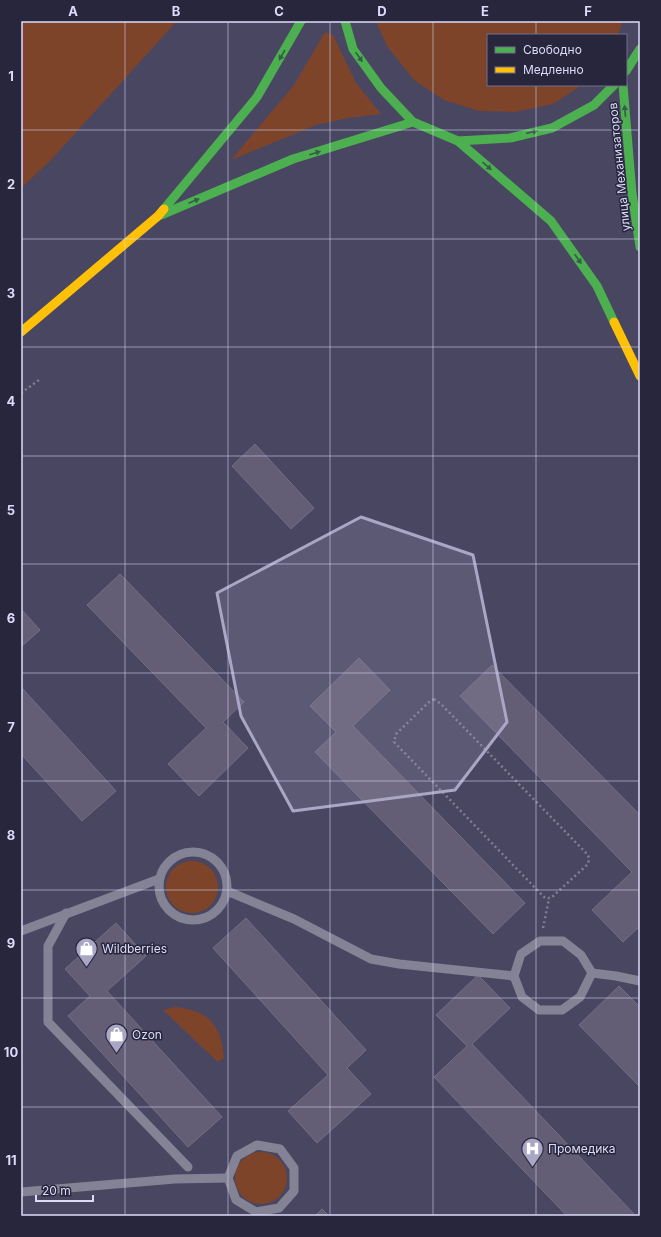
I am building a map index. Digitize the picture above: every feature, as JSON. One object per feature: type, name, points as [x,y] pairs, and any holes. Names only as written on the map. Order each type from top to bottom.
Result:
[{"type":"main road","points":[[21,332],[158,216],[257,97],[301,21]]},
{"type":"main road","points":[[345,21],[353,49],[381,88],[413,122],[458,141],[551,221],[597,286],[640,376]]},
{"type":"main road","points":[[627,69],[640,49]]},
{"type":"main road","points":[[458,141],[510,138],[552,128],[594,105],[613,86]]},
{"type":"main road","name":"улица Механизаторов","points":[[623,86],[632,193],[640,247]]},
{"type":"main road","points":[[158,216],[293,159],[413,122]]},
{"type":"lane","points":[[199,852],[215,860],[226,874],[228,891],[220,908],[205,919],[187,921],[170,913],[160,898],[159,879],[167,863],[182,853],[199,852]]},
{"type":"lane","points":[[21,931],[159,879]]},
{"type":"lane","points":[[228,891],[294,919],[371,959],[399,964],[514,976]]},
{"type":"lane","points":[[66,913],[48,946],[48,1022],[188,1167]]},
{"type":"lane","points":[[540,940],[562,941],[581,955],[592,973],[580,997],[562,1010],[540,1010],[522,997],[514,976],[521,954],[540,940]]},
{"type":"lane","points":[[592,973],[640,981]]},
{"type":"lane","points":[[257,1145],[280,1150],[294,1168],[294,1191],[279,1208],[256,1212],[236,1200],[228,1178],[237,1156],[257,1145]]},
{"type":"lane","points":[[21,1192],[175,1180],[228,1178]]},
{"type":"path","points":[[21,393],[39,380]]},
{"type":"path","points":[[540,940],[549,899],[588,864],[588,854],[439,702],[434,700],[430,701],[396,734],[394,742],[545,898],[549,899]]},
{"type":"highlighted area","points":[[361,517],[473,555],[507,722],[455,790],[293,811],[241,716],[217,593]]},
{"type":"shaded area","points":[[21,21],[177,21],[50,161],[21,188]]},
{"type":"shaded area","points":[[376,21],[623,21],[618,34],[487,34],[487,86],[580,86],[553,104],[515,112],[479,111],[444,100],[414,80],[387,46]]},
{"type":"shaded area","points":[[325,32],[333,35],[356,83],[381,114],[348,118],[316,125],[231,160],[294,85]]},
{"type":"shaded area","points":[[192,861],[202,863],[210,869],[216,877],[218,887],[216,897],[210,905],[202,911],[192,913],[182,911],[174,905],[168,897],[166,887],[168,877],[174,869],[182,863]]},
{"type":"shaded area","points":[[175,1007],[197,1012],[211,1021],[220,1037],[224,1058],[218,1062],[163,1010]]},
{"type":"shaded area","points":[[261,1152],[271,1154],[279,1160],[285,1168],[287,1178],[285,1188],[279,1196],[271,1202],[261,1204],[251,1202],[243,1196],[237,1188],[235,1178],[237,1168],[243,1160],[251,1154]]},
{"type":"building","points":[[255,444],[314,508],[291,529],[232,466]]},
{"type":"building","points":[[120,574],[244,702],[223,722],[248,748],[199,796],[168,764],[206,728],[87,605]]},
{"type":"building","points":[[21,609],[40,630],[21,647]]},
{"type":"building","points":[[359,658],[390,690],[353,726],[525,903],[493,934],[315,752],[336,732],[310,706]]},
{"type":"building","points":[[492,665],[640,815],[640,926],[623,942],[592,910],[632,872],[460,696]]},
{"type":"building","points":[[21,687],[116,791],[82,821],[21,754]]},
{"type":"building","points":[[246,918],[366,1050],[347,1068],[371,1094],[317,1143],[288,1111],[328,1075],[213,948]]},
{"type":"building","points":[[116,923],[146,956],[107,991],[222,1117],[188,1147],[68,1016],[90,996],[65,969]]},
{"type":"building","points":[[478,975],[510,1008],[472,1044],[636,1216],[567,1216],[434,1077],[467,1046],[436,1015]]},
{"type":"building","points":[[619,986],[640,1007],[640,1087],[579,1025]]},
{"type":"building","points":[[322,1209],[329,1216],[315,1216]]},
{"type":"traffic: fast","points":[[164,209],[257,97],[301,21]]},
{"type":"traffic: fast","points":[[345,21],[353,49],[381,88],[413,122],[458,141],[510,138],[552,128],[594,105],[613,86]]},
{"type":"traffic: fast","points":[[627,69],[640,49]]},
{"type":"traffic: fast","points":[[623,86],[632,193],[640,247]]},
{"type":"traffic: fast","points":[[161,215],[293,159],[413,122]]},
{"type":"traffic: fast","points":[[458,141],[551,221],[597,286],[614,322]]},
{"type":"traffic: slow","points":[[21,332],[158,216],[164,209]]},
{"type":"traffic: slow","points":[[614,322],[640,376]]},
{"type":"place","name":"Wildberries","points":[[86,968]]},
{"type":"place","name":"Ozon","points":[[116,1054]]},
{"type":"place","name":"Промедика","points":[[533,1168]]}]
